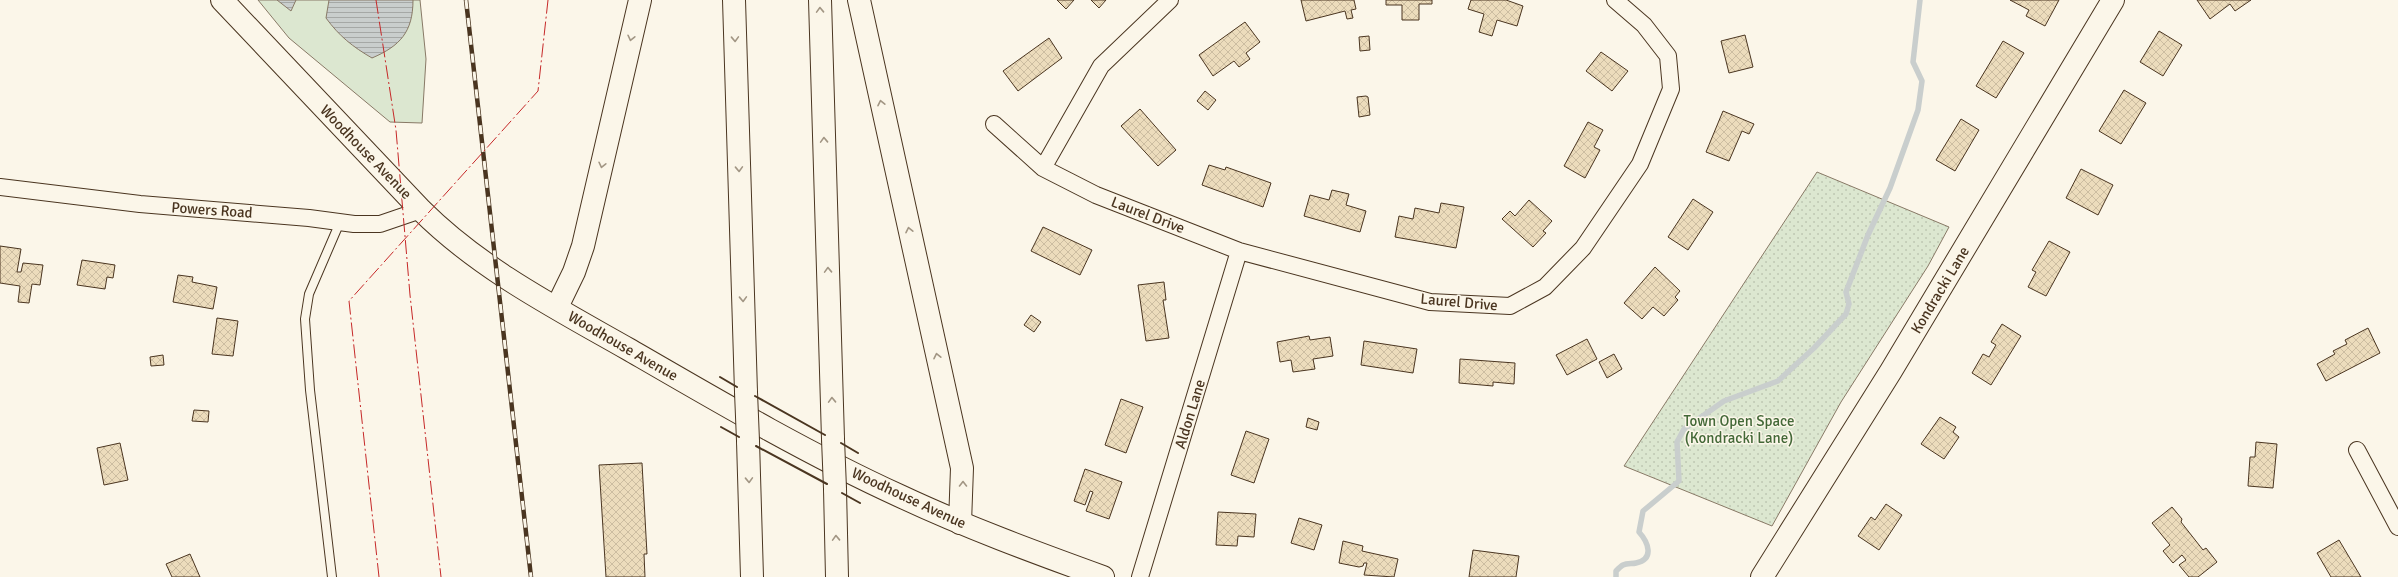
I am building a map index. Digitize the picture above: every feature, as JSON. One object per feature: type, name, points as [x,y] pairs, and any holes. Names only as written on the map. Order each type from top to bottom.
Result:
[{"type":"main road","name":"Woodhouse Avenue","points":[[222,0],[421,210],[470,254],[557,308],[698,389],[843,468],[960,523],[1103,577]]},
{"type":"main road","points":[[557,308],[574,272],[583,246],[640,0]]},
{"type":"main road","points":[[734,0],[752,577]]},
{"type":"main road","points":[[820,0],[837,577]]},
{"type":"main road","points":[[859,0],[962,468],[960,523]]},
{"type":"main road","name":"Kondracki Lane","points":[[1762,577],[1883,384],[2113,0]]},
{"type":"street","points":[[1043,168],[1101,66],[1170,0]]},
{"type":"street","name":"Laurel Drive","points":[[994,124],[1043,168],[1096,195],[1239,251],[1430,302],[1510,306],[1545,287],[1583,248],[1640,164],[1671,90],[1668,56],[1644,25],[1615,0]]},
{"type":"street","name":"Powers Road","points":[[0,187],[140,204],[354,224],[380,224],[421,210]]},
{"type":"street","name":"Aldon Lane","points":[[1140,577],[1239,251]]},
{"type":"street","points":[[2357,450],[2398,526]]},
{"type":"lane","points":[[332,577],[310,390],[305,319],[308,294],[340,222]]},
{"type":"green space","points":[[258,0],[420,0],[426,59],[422,123],[390,122],[289,38]]},
{"type":"green space","name":"Town Open Space (Kondracki Lane)","points":[[1817,172],[1949,227],[1928,266],[1841,402],[1772,526],[1624,466]]},
{"type":"shaded area","points":[[277,0],[296,0],[291,11]]},
{"type":"shaded area","points":[[329,0],[413,0],[411,21],[403,36],[397,43],[372,58],[347,41],[326,18]]},
{"type":"building","points":[[1057,0],[1074,0],[1066,9]]},
{"type":"building","points":[[1091,0],[1106,0],[1099,8]]},
{"type":"building","points":[[1301,0],[1354,0],[1356,9],[1351,10],[1353,18],[1347,19],[1345,11],[1306,21]]},
{"type":"building","points":[[1386,0],[1432,0],[1432,4],[1419,4],[1419,20],[1402,20],[1402,5],[1386,5]]},
{"type":"building","points":[[1471,0],[1506,0],[1523,6],[1517,26],[1497,20],[1492,36],[1479,32],[1484,14],[1468,9]]},
{"type":"building","points":[[2010,0],[2059,0],[2045,26],[2026,16],[2029,10]]},
{"type":"building","points":[[2197,0],[2251,0],[2235,11],[2230,4],[2210,19]]},
{"type":"building","points":[[1245,22],[1260,42],[1246,53],[1250,59],[1239,67],[1234,61],[1213,76],[1199,55]]},
{"type":"building","points":[[2159,31],[2182,45],[2163,76],[2140,62]]},
{"type":"building","points":[[1745,35],[1753,67],[1729,73],[1721,41]]},
{"type":"building","points":[[1369,36],[1370,50],[1360,51],[1359,37]]},
{"type":"building","points":[[1049,38],[1062,58],[1018,91],[1003,71]]},
{"type":"building","points":[[2003,41],[2024,53],[1996,98],[1976,86]]},
{"type":"building","points":[[1601,52],[1628,71],[1612,91],[1586,71]]},
{"type":"building","points":[[2124,90],[2146,103],[2121,144],[2099,131]]},
{"type":"building","points":[[1205,91],[1216,100],[1208,110],[1197,101]]},
{"type":"building","points":[[1357,97],[1368,97],[1370,115],[1359,117]]},
{"type":"building","points":[[1140,109],[1176,150],[1158,166],[1121,126]]},
{"type":"building","points":[[1723,111],[1754,124],[1749,134],[1742,131],[1729,161],[1706,152]]},
{"type":"building","points":[[1961,119],[1979,130],[1955,171],[1936,160]]},
{"type":"building","points":[[1588,122],[1603,130],[1594,147],[1600,150],[1585,178],[1564,166]]},
{"type":"building","points":[[1209,165],[1225,170],[1226,167],[1271,183],[1263,207],[1202,185]]},
{"type":"building","points":[[2081,169],[2113,185],[2098,215],[2066,198]]},
{"type":"building","points":[[1332,190],[1349,194],[1346,205],[1366,211],[1360,232],[1304,216],[1310,195],[1329,200]]},
{"type":"building","points":[[1693,199],[1713,212],[1688,250],[1668,237]]},
{"type":"building","points":[[1529,200],[1552,221],[1543,231],[1546,233],[1533,247],[1502,219],[1510,211],[1515,216]]},
{"type":"building","points":[[1441,203],[1464,207],[1456,248],[1395,237],[1399,216],[1413,219],[1415,208],[1439,213]]},
{"type":"building","points":[[1043,227],[1092,250],[1080,275],[1031,251]]},
{"type":"building","points":[[2049,241],[2070,252],[2046,296],[2028,287],[2036,272],[2032,270]]},
{"type":"building","points":[[0,246],[21,249],[17,272],[21,272],[23,263],[43,265],[40,285],[32,284],[29,303],[18,302],[20,286],[0,283]]},
{"type":"building","points":[[82,260],[115,265],[113,278],[107,277],[105,289],[77,285]]},
{"type":"building","points":[[1655,267],[1680,291],[1675,297],[1678,300],[1664,316],[1653,307],[1642,319],[1624,303]]},
{"type":"building","points":[[178,275],[193,277],[192,282],[217,287],[213,309],[173,302]]},
{"type":"building","points":[[1164,282],[1166,300],[1163,300],[1169,338],[1146,341],[1138,285]]},
{"type":"building","points":[[1031,315],[1041,322],[1034,332],[1024,325]]},
{"type":"building","points":[[217,318],[238,321],[233,356],[212,354]]},
{"type":"building","points":[[2002,324],[2021,336],[1991,385],[1972,373],[1983,354],[1989,357],[1996,345],[1991,342]]},
{"type":"building","points":[[2368,328],[2380,353],[2326,381],[2317,364],[2335,354],[2333,351],[2347,344],[2345,340]]},
{"type":"building","points":[[1309,336],[1310,340],[1330,337],[1333,356],[1313,359],[1315,369],[1293,372],[1291,360],[1280,362],[1277,342]]},
{"type":"building","points":[[1587,339],[1597,359],[1567,375],[1556,355]]},
{"type":"building","points":[[1364,341],[1417,349],[1413,373],[1361,365]]},
{"type":"building","points":[[1614,354],[1622,369],[1607,378],[1599,362]]},
{"type":"building","points":[[163,355],[164,365],[151,366],[150,357]]},
{"type":"building","points":[[1460,359],[1515,363],[1514,384],[1493,382],[1493,386],[1459,383]]},
{"type":"building","points":[[1121,399],[1143,407],[1126,453],[1105,445]]},
{"type":"building","points":[[194,410],[209,411],[208,422],[192,421]]},
{"type":"building","points":[[1940,417],[1956,427],[1953,432],[1959,437],[1944,459],[1921,444]]},
{"type":"building","points":[[1308,418],[1319,422],[1317,430],[1306,427]]},
{"type":"building","points":[[1246,431],[1269,439],[1254,483],[1231,475]]},
{"type":"building","points":[[2256,442],[2277,444],[2273,488],[2248,486],[2250,457],[2255,457]]},
{"type":"building","points":[[120,443],[128,480],[104,485],[97,448]]},
{"type":"building","points":[[642,463],[647,554],[644,554],[645,577],[606,577],[599,465]]},
{"type":"building","points":[[1085,469],[1122,482],[1109,519],[1086,511],[1093,492],[1090,491],[1085,505],[1074,501]]},
{"type":"building","points":[[1886,504],[1902,515],[1879,550],[1858,536],[1871,517],[1875,520]]},
{"type":"building","points":[[2172,507],[2182,519],[2181,522],[2203,550],[2206,548],[2217,562],[2198,577],[2189,577],[2179,565],[2186,560],[2182,555],[2173,563],[2163,551],[2170,545],[2152,523]]},
{"type":"building","points":[[1218,512],[1256,514],[1254,537],[1238,536],[1237,546],[1216,545]]},
{"type":"building","points":[[1299,518],[1322,525],[1314,550],[1291,543]]},
{"type":"building","points":[[2339,540],[2361,577],[2331,577],[2317,553]]},
{"type":"building","points":[[1343,541],[1363,546],[1362,551],[1398,559],[1394,577],[1364,575],[1367,563],[1364,563],[1363,566],[1359,567],[1339,563]]},
{"type":"building","points":[[1473,550],[1519,556],[1516,577],[1469,577]]},
{"type":"building","points":[[190,554],[200,577],[172,577],[166,564]]},
{"type":"waterway","points":[[1616,577],[1616,571],[1621,566],[1642,561],[1648,554],[1645,540],[1639,532],[1643,511],[1679,481],[1677,442],[1684,429],[1724,401],[1778,381],[1814,348],[1846,314],[1849,304],[1846,292],[1868,235],[1890,188],[1918,110],[1922,81],[1913,62],[1920,0]]},
{"type":"railway","points":[[466,0],[531,577]]},
{"type":"wall","points":[[720,377],[737,387]]},
{"type":"wall","points":[[755,396],[825,435]]},
{"type":"wall","points":[[721,427],[739,437]]},
{"type":"wall","points":[[841,443],[858,453]]},
{"type":"wall","points":[[756,446],[827,484]]},
{"type":"wall","points":[[842,493],[860,503]]},
{"type":"power","points":[[376,0],[396,130],[410,295],[441,577]]},
{"type":"power","points":[[379,577],[349,301],[538,91],[548,0]]}]
